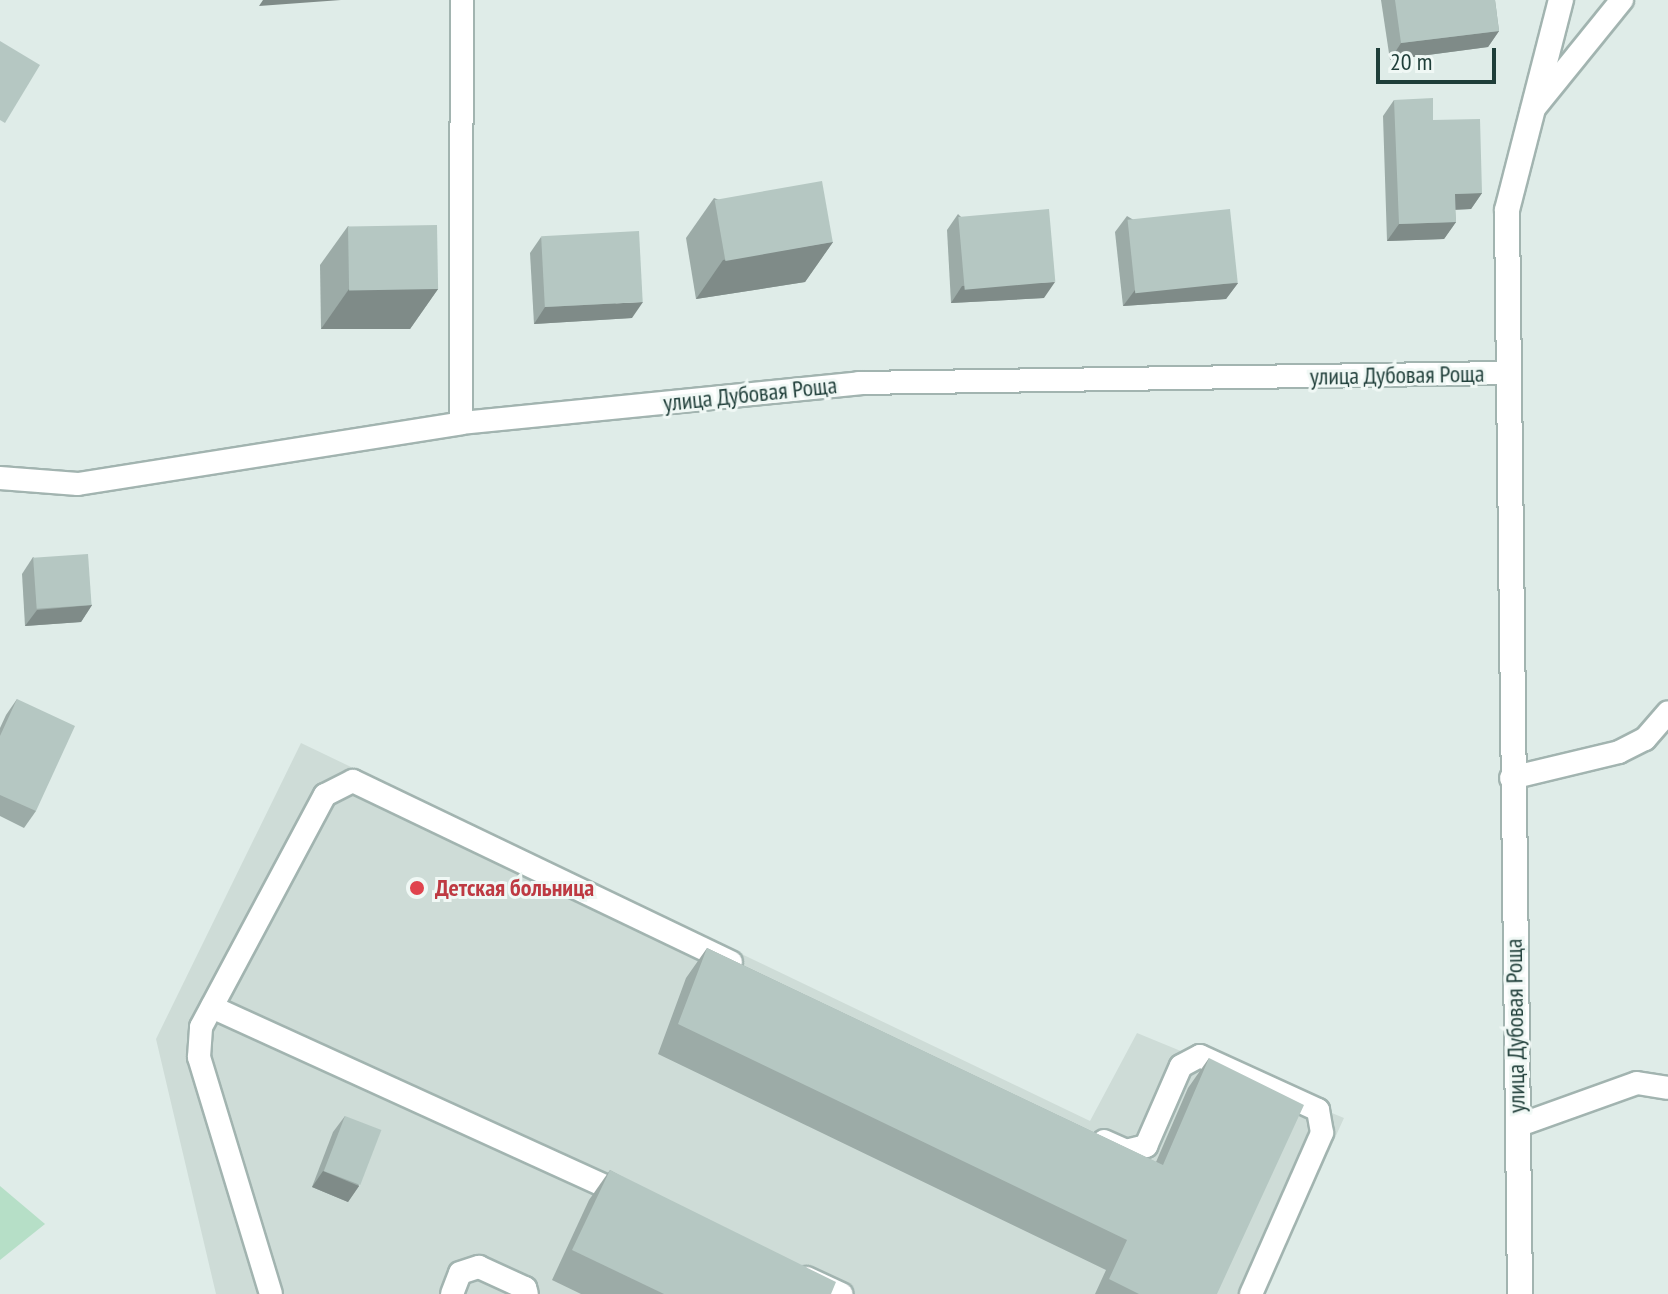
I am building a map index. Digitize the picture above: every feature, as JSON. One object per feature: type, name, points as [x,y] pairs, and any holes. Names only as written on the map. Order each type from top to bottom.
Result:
[{"type":"street","name":"улица Дубовая Роща","points":[[1520,1294],[1505,373],[1507,210],[1561,0]]},
{"type":"lane","points":[[461,423],[462,0]]},
{"type":"lane","points":[[1532,111],[1622,0]]},
{"type":"lane","name":"улица Дубовая Роща","points":[[0,478],[78,484],[461,423],[859,383],[1505,373]]},
{"type":"lane","points":[[1511,778],[1619,752],[1645,739],[1668,713]]},
{"type":"lane","points":[[271,1294],[199,1057],[201,1027],[325,795],[353,781],[754,973]]},
{"type":"lane","points":[[212,1007],[642,1203]]},
{"type":"lane","points":[[1083,1131],[1126,1151],[1146,1146],[1181,1066],[1200,1056],[1318,1110],[1322,1133],[1251,1294]]},
{"type":"lane","points":[[1517,1126],[1637,1083],[1668,1088]]},
{"type":"lane","points":[[452,1294],[460,1273],[479,1267],[525,1288],[527,1294]]},
{"type":"lane","points":[[785,1268],[842,1294]]},
{"type":"shaded area","name":"Детская больница","points":[[301,743],[1090,1121],[1137,1033],[1344,1118],[1264,1294],[216,1294],[156,1039]]},
{"type":"green space","points":[[0,1186],[45,1224],[0,1260]]},
{"type":"building","points":[[1395,0],[1495,0],[1499,31],[1401,43]]},
{"type":"building","points":[[0,41],[40,65],[5,123],[0,120]]},
{"type":"building","points":[[1433,98],[1433,120],[1480,119],[1482,193],[1455,194],[1456,222],[1399,224],[1394,100]]},
{"type":"building","points":[[822,181],[833,242],[725,261],[715,200]]},
{"type":"building","points":[[1049,209],[1055,282],[965,290],[958,217]]},
{"type":"building","points":[[1230,209],[1238,283],[1135,293],[1128,220]]},
{"type":"building","points":[[437,225],[438,289],[349,291],[348,227]]},
{"type":"building","points":[[639,231],[643,302],[545,307],[541,236]]},
{"type":"building","points":[[88,554],[92,605],[37,609],[33,558]]},
{"type":"building","points":[[17,699],[75,726],[36,811],[0,795],[0,736]]},
{"type":"building","points":[[707,948],[1163,1165],[1209,1058],[1304,1105],[1217,1294],[1139,1294],[1109,1279],[1127,1240],[678,1024]]},
{"type":"building","points":[[345,1116],[381,1130],[360,1185],[324,1171]]},
{"type":"building","points":[[610,1170],[836,1282],[831,1294],[664,1294],[572,1250]]},
{"type":"place","name":"Детская больница","points":[[417,888]]}]
